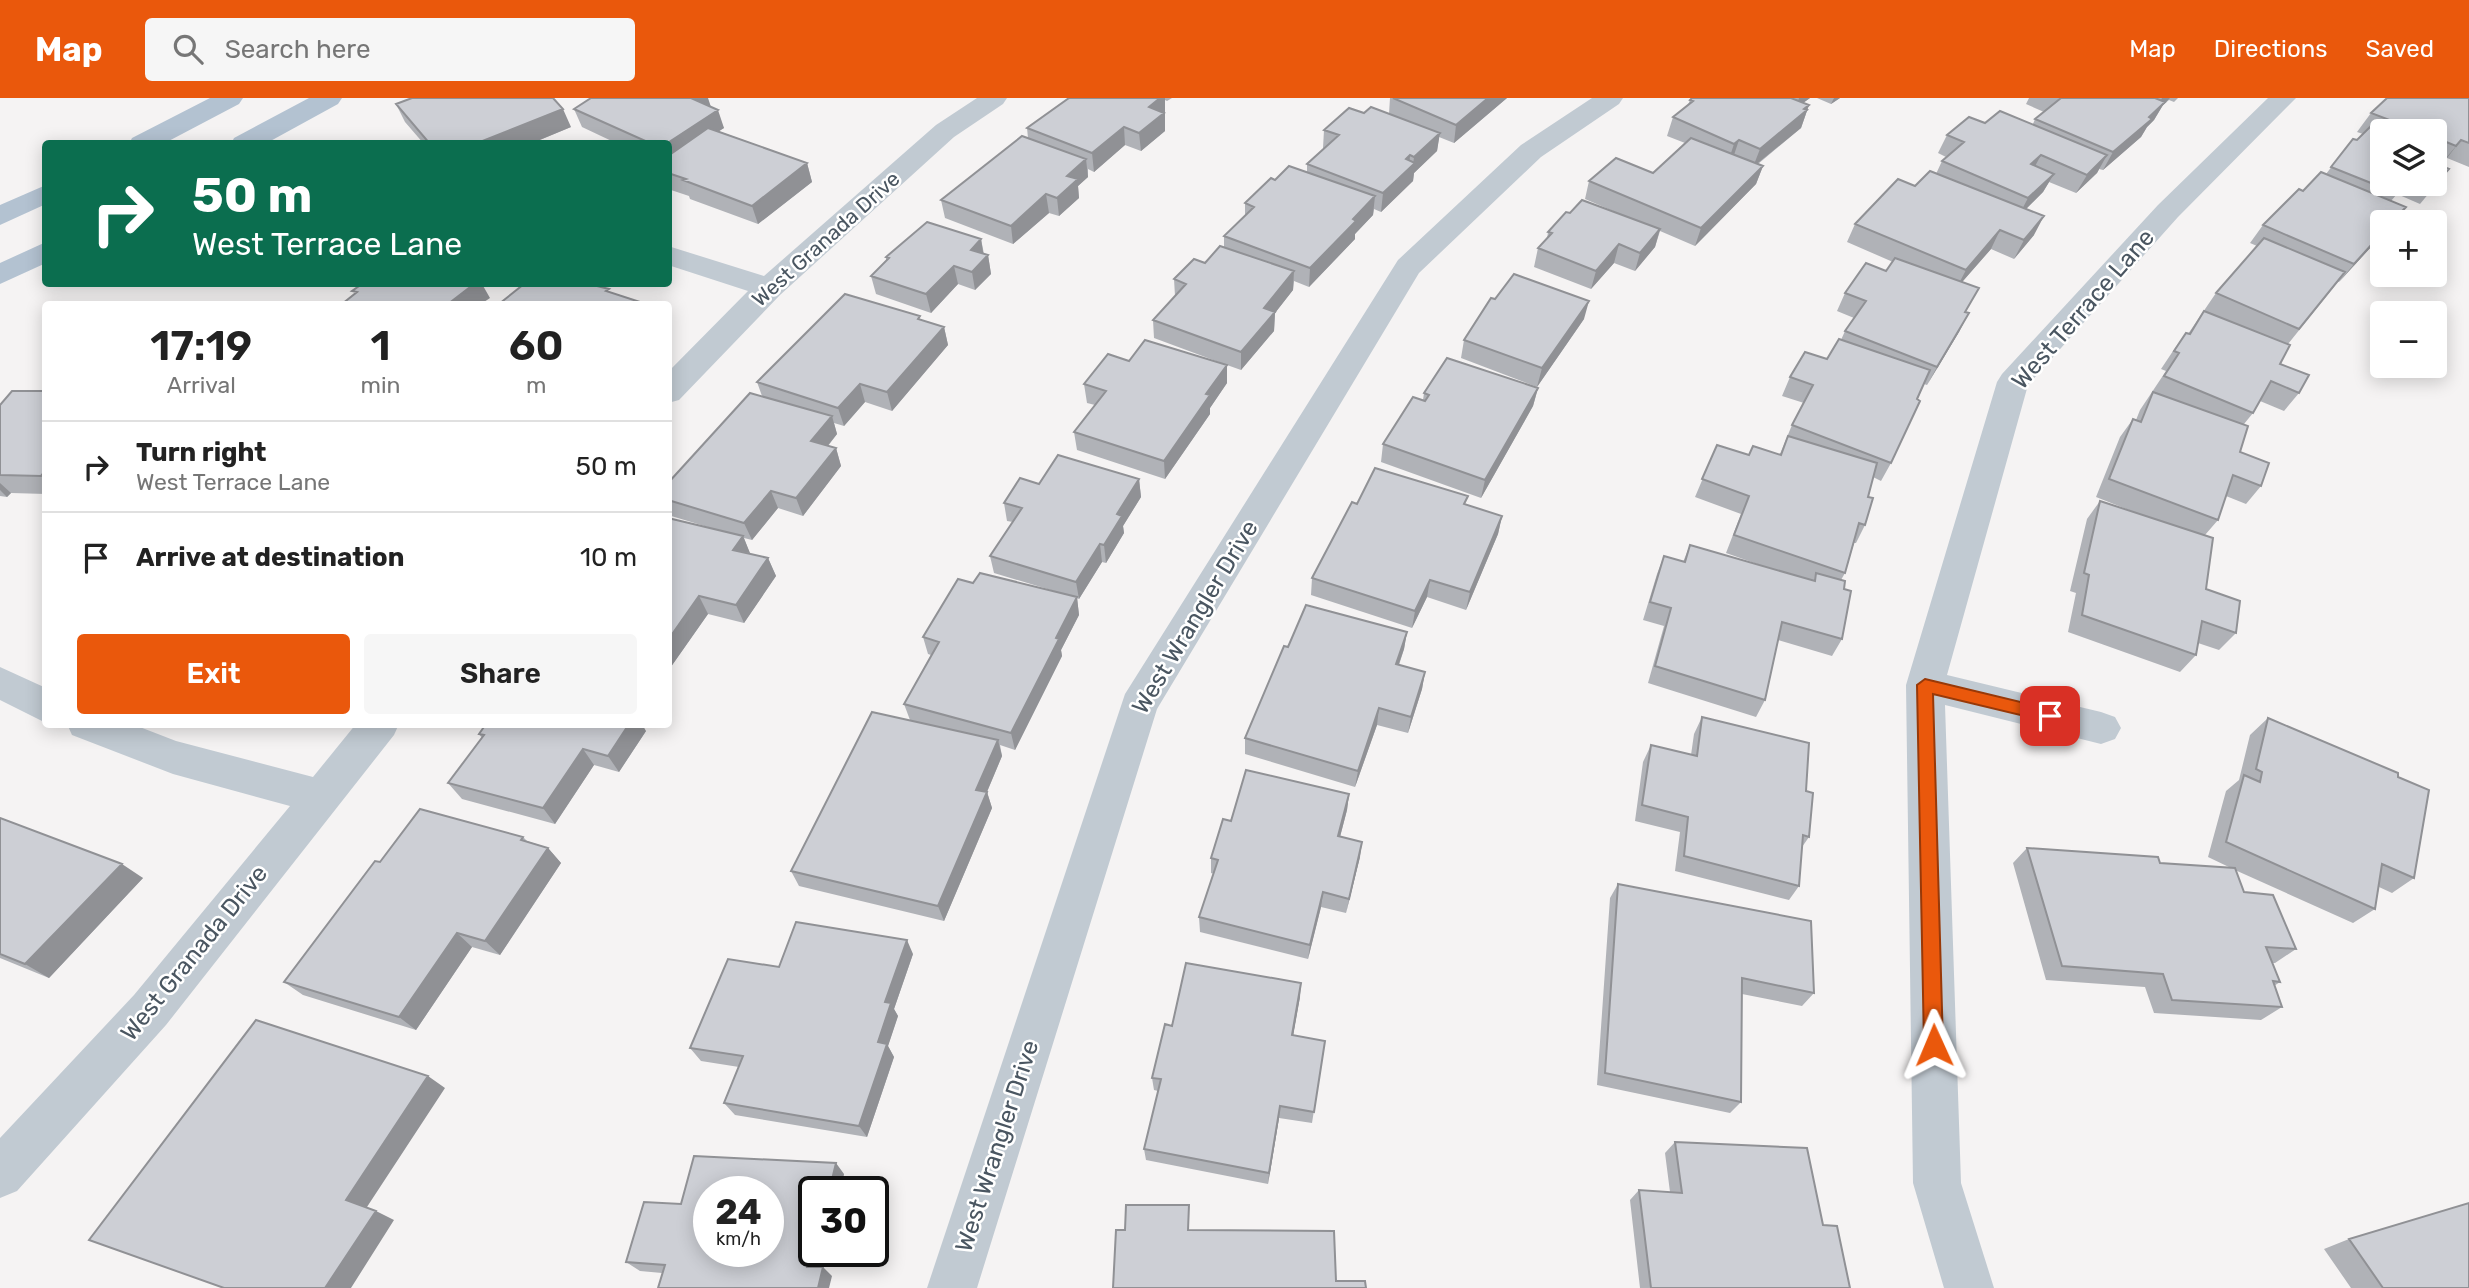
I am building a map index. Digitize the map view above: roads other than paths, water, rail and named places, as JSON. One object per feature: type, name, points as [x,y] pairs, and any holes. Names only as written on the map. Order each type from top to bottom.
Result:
[{"type":"main road","points":[[150,140],[230,98]]},
{"type":"main road","points":[[251,140],[329,98]]},
{"type":"main road","points":[[0,216],[42,195]]},
{"type":"main road","points":[[0,275],[42,253]]},
{"type":"street","name":"West Granada Drive","points":[[672,388],[769,288],[945,131],[993,98]]},
{"type":"street","name":"West Wrangler Drive","points":[[952,1288],[1139,705],[1408,267],[1531,151],[1610,98]]},
{"type":"street","name":"West Terrace Lane","points":[[1969,1288],[1937,1183],[1925,685],[2013,382],[2168,211],[2283,98]]},
{"type":"street","points":[[672,256],[769,288]]},
{"type":"street","points":[[0,682],[42,705]]},
{"type":"street","points":[[1925,685],[2101,728]]},
{"type":"street","points":[[97,728],[173,757],[321,797]]},
{"type":"street","name":"West Granada Drive","points":[[0,1174],[150,1010],[377,728]]}]
